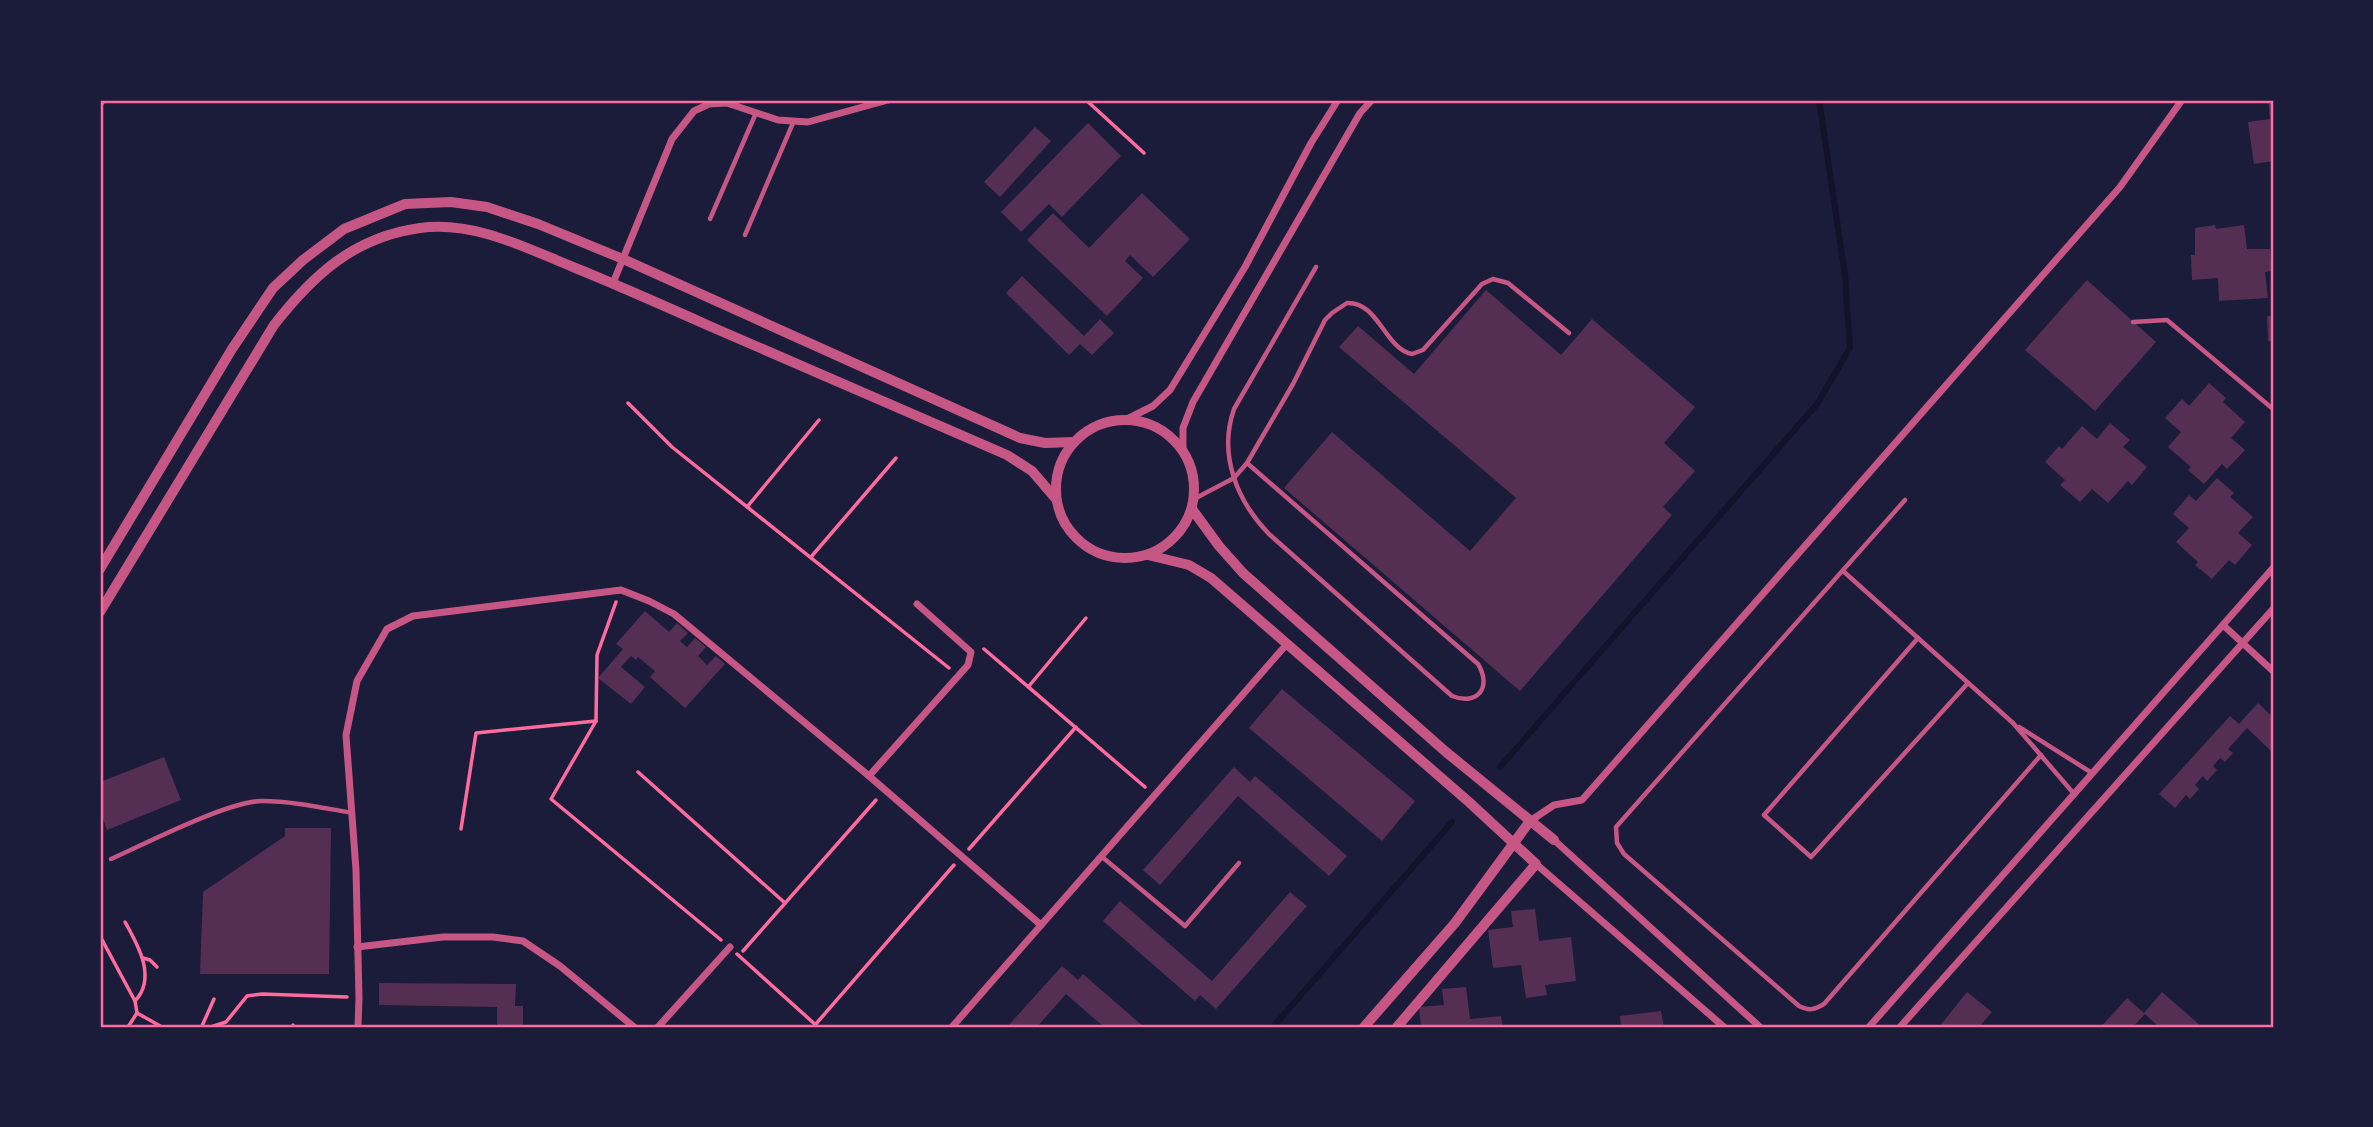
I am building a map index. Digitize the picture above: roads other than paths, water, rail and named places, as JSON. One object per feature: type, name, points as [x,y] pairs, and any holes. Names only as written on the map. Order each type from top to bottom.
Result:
[{"type":"street","points":[[612,283],[672,139],[694,111],[709,104],[727,103],[793,122],[808,122],[888,100]]},
{"type":"street","points":[[1127,419],[1153,407],[1170,390],[1245,267],[1311,143],[1338,100]]},
{"type":"street","points":[[1183,450],[1183,428],[1194,402],[1360,113],[1372,100]]},
{"type":"street","points":[[1364,1027],[1455,923],[1530,821],[1554,805],[1582,800],[2120,187],[2182,100]]},
{"type":"street","points":[[100,569],[232,349],[273,288],[303,260],[344,229],[405,204],[451,202],[500,211],[623,259],[1020,438],[1045,443],[1073,442]]},
{"type":"street","points":[[100,612],[274,325],[295,297],[321,272],[348,253],[389,235],[421,228],[457,228],[492,235],[612,283],[1007,455],[1032,471],[1056,499]]},
{"type":"street","points":[[1127,419],[1147,422],[1165,431],[1183,450],[1195,480],[1193,504],[1185,524],[1163,547],[1148,555],[1113,558],[1089,548],[1070,531],[1061,516],[1056,499],[1056,479],[1062,459],[1073,442],[1107,421],[1127,419]]},
{"type":"street","points":[[1193,504],[1219,547],[1242,573],[1426,735],[1554,840],[1760,1027]]},
{"type":"street","points":[[1148,555],[1189,565],[1211,578],[1724,1027]]},
{"type":"street","points":[[1869,1027],[2273,568]]},
{"type":"street","points":[[358,1027],[353,813],[346,734],[357,681],[387,629],[413,616],[621,590],[649,601],[674,614],[869,776],[1041,925]]},
{"type":"street","points":[[869,776],[968,665],[971,652],[917,604]]},
{"type":"street","points":[[1900,1027],[2273,608]]},
{"type":"street","points":[[2223,625],[2273,671]]},
{"type":"street","points":[[952,1027],[1286,645]]},
{"type":"street","points":[[1397,1027],[1536,864]]},
{"type":"street","points":[[357,947],[443,937],[494,937],[523,941],[560,966],[634,1027]]},
{"type":"street","points":[[658,1027],[730,947]]},
{"type":"lane","points":[[710,219],[756,113]]},
{"type":"lane","points":[[745,235],[793,122]]},
{"type":"lane","points":[[1247,463],[1478,664],[1484,675],[1483,689],[1474,698],[1462,700],[1452,696],[1264,529],[1241,498],[1227,449],[1227,435],[1234,409],[1316,267]]},
{"type":"lane","points":[[1193,504],[1234,478],[1247,463],[1293,384],[1325,320],[1347,303],[1363,306],[1402,350],[1412,354],[1423,350],[1482,284],[1499,279],[1508,283],[1569,333]]},
{"type":"lane","points":[[2133,322],[2167,320],[2273,409]]},
{"type":"lane","points":[[1905,500],[1616,827],[1616,843],[1624,853],[1799,1006],[1807,1010],[1815,1009],[1824,1004],[2041,755]]},
{"type":"lane","points":[[1843,571],[2013,723],[2075,795]]},
{"type":"lane","points":[[1918,638],[1763,815],[1811,857],[1968,683]]},
{"type":"lane","points":[[2013,723],[2092,774]]},
{"type":"lane","points":[[111,859],[229,809],[260,801],[353,813]]},
{"type":"lane","points":[[1101,856],[1185,926],[1239,863]]},
{"type":"waterway","points":[[1500,767],[1817,404],[1850,348],[1845,275],[1819,100]]},
{"type":"waterway","points":[[1273,1027],[1452,822]]}]
